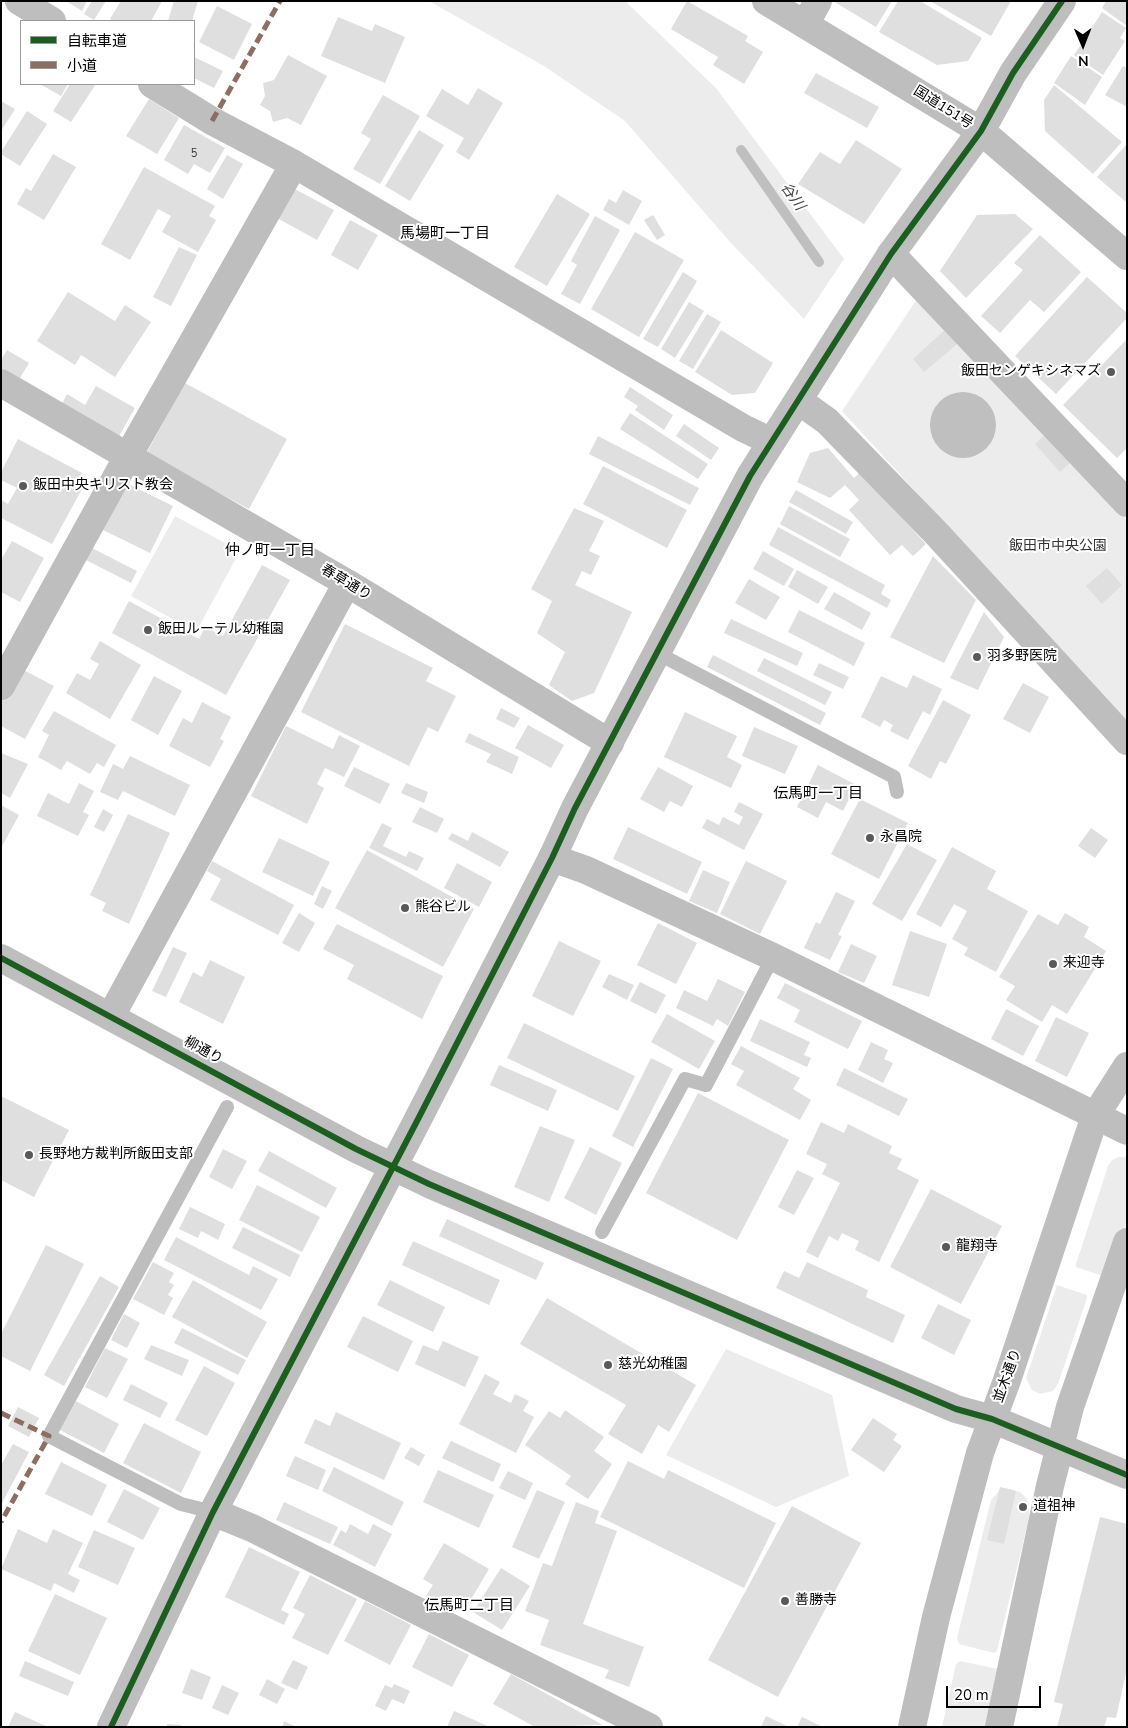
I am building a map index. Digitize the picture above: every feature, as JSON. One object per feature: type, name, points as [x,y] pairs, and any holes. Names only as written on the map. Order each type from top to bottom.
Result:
[{"type":"main road","points":[[19,1],[50,20]]},
{"type":"main road","name":"国道151号","points":[[766,1],[812,12],[981,131],[1127,256]]},
{"type":"main road","points":[[111,1727],[213,1512],[750,476],[885,263],[981,131],[1013,73],[1062,1]]},
{"type":"main road","points":[[154,85],[212,121],[294,164],[734,423],[770,442]]},
{"type":"main road","points":[[1,686],[128,456],[294,164]]},
{"type":"main road","points":[[885,263],[1127,503]]},
{"type":"main road","name":"春草通り","points":[[1,383],[347,583],[610,743]]},
{"type":"main road","points":[[799,401],[827,420],[937,534],[1127,741]]},
{"type":"main road","points":[[111,1016],[347,583]]},
{"type":"main road","points":[[552,858],[586,870],[773,957],[1127,1132]]},
{"type":"main road","name":"柳通り","points":[[1,958],[356,1148],[394,1165],[429,1184],[956,1409],[992,1419],[1127,1475]]},
{"type":"main road","name":"並木通り","points":[[912,1727],[936,1617],[980,1453],[1095,1116],[1127,1066]]},
{"type":"main road","points":[[999,1727],[1070,1407],[1127,1242]]},
{"type":"main road","points":[[213,1512],[252,1528],[649,1727]]},
{"type":"lane","points":[[657,653],[894,777],[898,792]]},
{"type":"lane","points":[[602,1232],[685,1079],[706,1085],[773,957]]},
{"type":"lane","points":[[213,1512],[181,1504],[49,1436],[227,1107]]},
{"type":"green space","points":[[429,1],[625,1],[716,88],[844,259],[804,319],[730,242],[625,121],[544,66]]},
{"type":"green space","name":"飯田市中央公園","points":[[919,296],[1127,520],[1127,723],[842,411]]},
{"type":"green space","points":[[175,516],[240,551],[196,632],[131,596]]},
{"type":"green space","points":[[1119,1157],[1127,1157],[1127,1222],[1109,1276],[1106,1277],[1076,1267],[1076,1264],[1108,1166],[1112,1160]]},
{"type":"green space","points":[[1057,1285],[1087,1295],[1087,1298],[1058,1384],[1053,1391],[1040,1394],[1032,1390],[1026,1378]]},
{"type":"green space","points":[[726,1349],[832,1395],[849,1476],[776,1507],[666,1455]]},
{"type":"green space","points":[[1006,1488],[1020,1492],[1026,1498],[1029,1504],[1029,1518],[997,1651],[994,1653],[959,1644],[957,1638],[991,1500],[1000,1490]]},
{"type":"green space","points":[[960,1661],[998,1669],[986,1727],[942,1727],[956,1664]]},
{"type":"shaded area","points":[[963,392],[976,395],[986,402],[993,412],[996,425],[993,438],[986,448],[976,455],[963,458],[950,455],[940,448],[933,438],[930,425],[933,412],[940,402],[950,395]]},
{"type":"building","points":[[66,1],[87,1],[82,11]]},
{"type":"building","points":[[92,1],[106,1],[94,20],[84,14]]},
{"type":"building","points":[[121,1],[162,1],[152,20],[110,19]]},
{"type":"building","points":[[174,1],[198,1],[192,20],[168,20]]},
{"type":"building","points":[[687,1],[748,36],[745,41],[763,52],[744,84],[713,65],[718,57],[671,29]]},
{"type":"building","points":[[833,1],[892,1],[876,27]]},
{"type":"building","points":[[898,1],[920,1],[982,38],[968,61],[937,65],[879,32]]},
{"type":"building","points":[[930,1],[1011,1],[991,36]]},
{"type":"building","points":[[1106,1],[1127,1],[1127,26],[1102,8]]},
{"type":"building","points":[[217,6],[252,24],[234,60],[199,42]]},
{"type":"building","points":[[1102,12],[1126,28],[1120,38],[1125,41],[1103,75],[1074,55]]},
{"type":"building","points":[[338,17],[372,31],[375,24],[405,37],[385,83],[321,56]]},
{"type":"building","points":[[288,55],[327,76],[301,125],[287,118],[273,122],[270,111],[260,105],[265,96],[263,83],[274,80]]},
{"type":"building","points":[[1071,56],[1102,77],[1085,105],[1054,83]]},
{"type":"building","points":[[195,57],[223,71],[214,88],[195,78]]},
{"type":"building","points":[[1123,66],[1127,68],[1127,107],[1105,95]]},
{"type":"building","points":[[816,73],[879,107],[867,128],[804,93]]},
{"type":"building","points":[[42,85],[67,85],[61,96]]},
{"type":"building","points":[[69,85],[95,85],[71,122],[53,111]]},
{"type":"building","points":[[1054,85],[1122,142],[1093,174],[1045,131],[1044,100]]},
{"type":"building","points":[[478,88],[503,103],[469,160],[456,152],[464,138],[426,116],[442,89],[468,105]]},
{"type":"building","points":[[383,95],[420,116],[380,184],[353,169],[371,139],[361,133]]},
{"type":"building","points":[[149,99],[179,118],[157,154],[126,136]]},
{"type":"building","points":[[1,101],[15,109],[1,131]]},
{"type":"building","points":[[27,111],[47,124],[20,166],[1,154],[1,152]]},
{"type":"building","points":[[184,125],[225,148],[210,173],[194,164],[188,174],[164,160]]},
{"type":"building","points":[[419,130],[444,145],[410,201],[385,186]]},
{"type":"building","points":[[856,140],[902,169],[864,224],[798,184],[820,152],[840,164]]},
{"type":"building","points":[[1127,144],[1127,203],[1097,177]]},
{"type":"building","points":[[53,154],[76,167],[44,220],[17,204],[26,188],[31,191]]},
{"type":"building","points":[[227,155],[243,164],[223,199],[207,189]]},
{"type":"building","points":[[144,167],[215,206],[209,216],[216,220],[198,252],[162,232],[171,216],[158,209],[130,260],[101,244]]},
{"type":"building","points":[[293,188],[334,210],[317,240],[277,218]]},
{"type":"building","points":[[623,190],[642,201],[629,225],[603,210],[609,199],[616,203]]},
{"type":"building","points":[[557,194],[590,214],[547,286],[514,267]]},
{"type":"building","points":[[1015,214],[1033,229],[966,298],[940,271],[977,215]]},
{"type":"building","points":[[653,215],[665,235],[657,240],[644,220]]},
{"type":"building","points":[[595,216],[620,230],[580,304],[561,294],[577,265],[571,261]]},
{"type":"building","points":[[350,220],[378,235],[358,270],[331,255]]},
{"type":"building","points":[[635,232],[684,260],[639,337],[591,309]]},
{"type":"building","points":[[1040,235],[1081,272],[1044,312],[1030,300],[1000,333],[981,316],[1023,270],[1014,263]]},
{"type":"building","points":[[179,247],[197,255],[171,306],[153,297]]},
{"type":"building","points":[[683,272],[697,281],[658,347],[643,339]]},
{"type":"building","points":[[1087,277],[1127,313],[1127,318],[1056,394],[1015,356]]},
{"type":"building","points":[[68,292],[115,321],[125,305],[151,322],[115,377],[81,355],[75,365],[37,341]]},
{"type":"building","points":[[689,302],[704,311],[675,358],[661,349]]},
{"type":"building","points":[[707,314],[721,322],[693,369],[679,361]]},
{"type":"building","points":[[721,330],[773,363],[755,393],[732,395],[695,372]]},
{"type":"building","points":[[945,330],[957,344],[924,372],[913,359]]},
{"type":"building","name":"飯田センゲキシネマズ","points":[[1127,339],[1127,448],[1117,458],[1063,405]]},
{"type":"building","points":[[7,350],[29,363],[20,378],[1,368],[1,360]]},
{"type":"building","points":[[185,383],[287,439],[249,509],[146,454]]},
{"type":"building","points":[[96,386],[135,408],[118,438],[61,406],[67,394],[85,405]]},
{"type":"building","points":[[630,387],[673,415],[664,430],[635,410],[638,406],[624,397]]},
{"type":"building","points":[[630,413],[708,464],[698,479],[620,429]]},
{"type":"building","points":[[684,424],[719,448],[711,460],[676,436]]},
{"type":"building","points":[[1047,433],[1072,461],[1060,472],[1035,444]]},
{"type":"building","points":[[598,436],[699,488],[690,505],[589,454]]},
{"type":"building","points":[[18,439],[82,473],[75,486],[82,489],[52,544],[1,518],[1,500],[8,504],[17,488],[1,480],[1,472]]},
{"type":"building","points":[[828,448],[854,478],[860,472],[926,544],[913,556],[902,545],[890,555],[849,510],[859,500],[845,485],[830,498],[797,482],[810,453]]},
{"type":"building","points":[[603,466],[687,510],[667,548],[583,504]]},
{"type":"building","points":[[126,483],[173,506],[150,553],[103,530]]},
{"type":"building","points":[[796,490],[853,522],[846,534],[789,502]]},
{"type":"building","points":[[789,506],[850,539],[840,557],[780,524]]},
{"type":"building","points":[[574,508],[604,521],[589,551],[600,556],[591,575],[582,571],[575,585],[632,612],[594,693],[572,701],[549,685],[565,652],[537,633],[552,601],[531,589]]},
{"type":"building","points":[[778,527],[885,585],[881,594],[891,600],[887,608],[769,545]]},
{"type":"building","points":[[12,541],[44,558],[20,602],[1,592],[1,560]]},
{"type":"building","points":[[88,546],[137,571],[131,583],[82,558]]},
{"type":"building","points":[[763,551],[794,569],[784,586],[753,569]]},
{"type":"building","points":[[933,556],[976,600],[944,663],[890,637]]},
{"type":"building","name":"飯田ルーテル幼稚園","points":[[262,565],[290,580],[226,695],[112,633],[129,601],[199,639],[205,627],[223,636]]},
{"type":"building","points":[[1107,568],[1122,585],[1102,604],[1086,586]]},
{"type":"building","points":[[797,570],[828,587],[818,604],[788,587]]},
{"type":"building","points":[[749,579],[780,597],[766,620],[735,603]]},
{"type":"building","points":[[834,592],[871,613],[862,630],[824,609]]},
{"type":"building","points":[[799,610],[865,643],[854,666],[788,632]]},
{"type":"building","name":"羽多野医院","points":[[984,612],[1004,637],[978,690],[950,678]]},
{"type":"building","points":[[731,619],[803,653],[797,666],[724,633]]},
{"type":"building","points":[[345,624],[433,668],[426,681],[456,696],[438,732],[428,727],[409,766],[301,712]]},
{"type":"building","points":[[100,641],[141,665],[110,719],[66,693],[77,673],[90,680],[99,664],[90,659]]},
{"type":"building","points":[[713,655],[826,713],[820,725],[707,667]]},
{"type":"building","points":[[764,658],[832,692],[825,705],[757,671]]},
{"type":"building","points":[[819,663],[849,677],[843,689],[813,675]]},
{"type":"building","points":[[20,668],[54,686],[25,739],[1,726],[1,703]]},
{"type":"building","points":[[913,675],[942,689],[930,715],[923,711],[908,740],[890,731],[893,725],[884,720],[880,727],[861,717],[881,676],[907,688]]},
{"type":"building","points":[[154,676],[182,691],[158,735],[131,720]]},
{"type":"building","points":[[1023,683],[1049,697],[1030,733],[1003,719]]},
{"type":"building","points":[[943,700],[971,715],[946,764],[940,761],[931,779],[908,766]]},
{"type":"building","points":[[202,702],[231,717],[220,739],[224,741],[210,767],[169,746],[183,718],[192,723]]},
{"type":"building","points":[[501,708],[520,718],[514,728],[496,719]]},
{"type":"building","points":[[54,711],[116,745],[104,767],[97,763],[90,774],[67,761],[61,770],[38,757],[49,735],[42,731]]},
{"type":"building","points":[[685,712],[737,736],[727,757],[742,765],[731,788],[664,757]]},
{"type":"building","points":[[528,725],[564,745],[551,768],[515,748]]},
{"type":"building","points":[[286,726],[333,749],[339,735],[360,746],[344,777],[325,768],[317,784],[324,788],[307,824],[251,796]]},
{"type":"building","points":[[754,727],[798,746],[785,774],[742,756]]},
{"type":"building","points":[[469,733],[519,757],[512,774],[486,762],[491,754],[465,742]]},
{"type":"building","points":[[1,753],[28,764],[10,798],[1,793]]},
{"type":"building","points":[[130,756],[190,785],[175,816],[123,791],[118,800],[100,792],[113,764],[123,769]]},
{"type":"building","points":[[818,765],[856,785],[843,811],[826,802],[818,818],[797,807]]},
{"type":"building","points":[[354,767],[390,784],[380,804],[344,786]]},
{"type":"building","points":[[658,767],[693,786],[682,807],[670,801],[664,812],[640,799]]},
{"type":"building","points":[[79,783],[94,791],[83,812],[89,815],[78,836],[37,816],[48,793],[69,804]]},
{"type":"building","points":[[406,783],[428,792],[424,803],[401,793]]},
{"type":"building","name":"永昌院","points":[[860,799],[908,823],[879,879],[831,854]]},
{"type":"building","points":[[739,802],[763,814],[744,850],[702,828],[707,819],[719,825],[723,817],[739,825],[743,817],[734,812]]},
{"type":"building","points":[[1,805],[19,815],[1,848]]},
{"type":"building","points":[[420,807],[444,819],[437,833],[412,822]]},
{"type":"building","points":[[103,809],[113,815],[104,832],[94,827]]},
{"type":"building","points":[[128,814],[170,833],[129,924],[102,911],[106,903],[90,895]]},
{"type":"building","points":[[382,823],[392,828],[383,846],[406,857],[409,851],[424,858],[417,871],[369,848]]},
{"type":"building","points":[[628,827],[702,862],[687,894],[613,859]]},
{"type":"building","points":[[1091,828],[1108,840],[1095,858],[1078,846]]},
{"type":"building","points":[[472,832],[509,852],[500,867],[448,839],[452,833],[468,841]]},
{"type":"building","points":[[279,838],[330,862],[313,896],[262,872]]},
{"type":"building","points":[[907,844],[937,860],[902,921],[872,904]]},
{"type":"building","points":[[952,847],[996,871],[987,889],[1028,911],[996,972],[964,955],[968,948],[952,939],[967,911],[954,904],[941,927],[916,914]]},
{"type":"building","name":"熊谷ビル","points":[[367,850],[474,909],[443,967],[335,908]]},
{"type":"building","points":[[212,861],[294,905],[278,935],[210,900],[221,879],[207,871]]},
{"type":"building","points":[[746,861],[787,881],[760,934],[720,914]]},
{"type":"building","points":[[457,863],[492,882],[479,907],[444,888]]},
{"type":"building","points":[[703,870],[730,882],[717,913],[689,901]]},
{"type":"building","points":[[322,886],[332,891],[323,909],[314,904]]},
{"type":"building","points":[[836,892],[855,901],[838,935],[842,936],[830,960],[804,948],[816,922],[820,924]]},
{"type":"building","points":[[299,913],[315,923],[299,952],[282,943]]},
{"type":"building","name":"来迎寺","points":[[1065,913],[1089,927],[1084,937],[1106,951],[1067,1014],[1052,1005],[1042,1022],[1006,1000],[1015,986],[999,977],[1038,914],[1058,925]]},
{"type":"building","points":[[658,923],[697,943],[676,984],[637,965]]},
{"type":"building","points":[[337,924],[443,976],[422,1019],[347,979],[354,965],[323,949]]},
{"type":"building","points":[[910,931],[947,944],[929,997],[892,985]]},
{"type":"building","points":[[559,941],[601,961],[573,1016],[532,996]]},
{"type":"building","points":[[851,944],[877,956],[864,983],[838,972]]},
{"type":"building","points":[[173,947],[187,953],[166,997],[152,991]]},
{"type":"building","points":[[210,960],[245,977],[223,1024],[179,1002],[193,972],[202,977]]},
{"type":"building","points":[[609,974],[634,985],[627,1000],[602,987]]},
{"type":"building","points":[[718,979],[745,992],[728,1026],[717,1019],[713,1026],[676,1008],[684,990],[707,1001]]},
{"type":"building","points":[[640,982],[666,995],[656,1014],[630,1001]]},
{"type":"building","points":[[785,983],[862,1021],[848,1049],[794,1022],[800,1010],[777,998]]},
{"type":"building","points":[[1006,1009],[1039,1026],[1023,1056],[991,1039]]},
{"type":"building","points":[[667,1014],[715,1041],[699,1069],[651,1042]]},
{"type":"building","points":[[1056,1017],[1089,1033],[1067,1077],[1035,1061]]},
{"type":"building","points":[[760,1019],[810,1042],[804,1055],[811,1058],[807,1067],[750,1041]]},
{"type":"building","points":[[524,1023],[635,1076],[618,1111],[507,1058]]},
{"type":"building","points":[[871,1042],[888,1050],[884,1059],[893,1063],[883,1083],[858,1070]]},
{"type":"building","points":[[741,1046],[800,1078],[793,1089],[811,1100],[800,1120],[736,1085],[744,1071],[731,1064]]},
{"type":"building","points":[[651,1058],[673,1069],[633,1147],[612,1136]]},
{"type":"building","points":[[499,1065],[557,1090],[548,1111],[490,1085]]},
{"type":"building","points":[[844,1068],[908,1099],[899,1116],[836,1085]]},
{"type":"building","points":[[698,1093],[789,1140],[737,1240],[646,1193]]},
{"type":"building","name":"長野地方裁判所飯田支部","points":[[1,1096],[69,1130],[34,1197],[1,1180]]},
{"type":"building","points":[[821,1122],[844,1133],[848,1124],[892,1146],[889,1153],[902,1159],[897,1169],[919,1180],[879,1262],[855,1250],[859,1241],[842,1233],[838,1241],[829,1236],[818,1258],[806,1252],[840,1183],[822,1174],[827,1164],[806,1154]]},
{"type":"building","points":[[540,1126],[575,1140],[549,1202],[514,1187]]},
{"type":"building","points":[[590,1147],[622,1163],[596,1215],[564,1198]]},
{"type":"building","points":[[223,1149],[247,1161],[232,1189],[209,1177]]},
{"type":"building","points":[[269,1151],[337,1188],[326,1208],[258,1171]]},
{"type":"building","points":[[797,1170],[814,1178],[794,1215],[778,1207]]},
{"type":"building","points":[[257,1185],[320,1217],[302,1252],[239,1220]]},
{"type":"building","name":"龍翔寺","points":[[931,1189],[1002,1226],[961,1304],[890,1267]]},
{"type":"building","points":[[190,1207],[225,1224],[218,1240],[201,1231],[198,1238],[179,1229]]},
{"type":"building","points":[[447,1219],[544,1263],[536,1280],[439,1236]]},
{"type":"building","points":[[243,1227],[300,1255],[290,1277],[232,1248]]},
{"type":"building","points":[[176,1237],[249,1275],[253,1266],[278,1279],[261,1310],[164,1260]]},
{"type":"building","points":[[413,1241],[500,1280],[489,1305],[402,1265]]},
{"type":"building","points":[[46,1245],[84,1264],[30,1371],[1,1356],[1,1334]]},
{"type":"building","points":[[153,1262],[174,1273],[169,1282],[174,1285],[168,1295],[173,1298],[164,1315],[133,1299]]},
{"type":"building","points":[[807,1262],[868,1290],[866,1297],[905,1315],[893,1343],[776,1288],[784,1271],[799,1278]]},
{"type":"building","points":[[100,1276],[119,1287],[64,1386],[44,1375]]},
{"type":"building","points":[[193,1280],[267,1322],[247,1358],[172,1317]]},
{"type":"building","points":[[390,1280],[445,1307],[433,1332],[377,1305]]},
{"type":"building","name":"慈光幼稚園","points":[[547,1298],[696,1385],[669,1432],[658,1425],[642,1454],[608,1434],[626,1405],[520,1344]]},
{"type":"building","points":[[938,1304],[971,1320],[954,1355],[921,1338]]},
{"type":"building","points":[[124,1314],[140,1323],[127,1348],[111,1340]]},
{"type":"building","points":[[363,1316],[413,1341],[398,1372],[347,1347]]},
{"type":"building","points":[[182,1328],[246,1360],[238,1375],[174,1343]]},
{"type":"building","points":[[443,1341],[479,1357],[465,1387],[415,1364],[423,1345],[438,1351]]},
{"type":"building","points":[[151,1345],[189,1360],[182,1376],[144,1359]]},
{"type":"building","points":[[105,1348],[128,1359],[107,1398],[85,1387]]},
{"type":"building","points":[[204,1366],[235,1383],[207,1436],[175,1420]]},
{"type":"building","points":[[485,1374],[500,1382],[493,1394],[511,1403],[515,1394],[529,1401],[523,1411],[534,1417],[516,1453],[459,1424]]},
{"type":"building","points":[[131,1384],[168,1403],[160,1418],[123,1400]]},
{"type":"building","points":[[76,1401],[119,1424],[104,1453],[60,1430]]},
{"type":"building","points":[[18,1407],[39,1418],[29,1437],[8,1426]]},
{"type":"building","points":[[565,1410],[604,1437],[594,1451],[612,1464],[588,1499],[565,1484],[571,1476],[525,1445],[549,1411],[560,1418]]},
{"type":"building","points":[[336,1412],[401,1443],[384,1480],[304,1443],[315,1419],[330,1426]]},
{"type":"building","points":[[873,1418],[897,1434],[893,1440],[902,1446],[884,1472],[851,1450]]},
{"type":"building","points":[[144,1423],[201,1452],[181,1493],[123,1463]]},
{"type":"building","points":[[451,1441],[501,1464],[493,1482],[442,1458]]},
{"type":"building","points":[[13,1444],[29,1452],[1,1505],[1,1465]]},
{"type":"building","points":[[411,1447],[425,1455],[419,1466],[404,1458]]},
{"type":"building","points":[[295,1456],[326,1470],[318,1490],[286,1476]]},
{"type":"building","points":[[628,1461],[664,1479],[668,1470],[776,1523],[744,1588],[600,1517]]},
{"type":"building","points":[[61,1462],[107,1485],[92,1516],[45,1494]]},
{"type":"building","points":[[334,1467],[404,1502],[392,1526],[322,1491]]},
{"type":"building","points":[[438,1470],[494,1495],[479,1528],[423,1502]]},
{"type":"building","points":[[508,1471],[533,1483],[525,1500],[499,1488]]},
{"type":"building","points":[[1000,1487],[1016,1491],[1004,1544],[987,1540]]},
{"type":"building","points":[[124,1489],[160,1508],[143,1540],[107,1522]]},
{"type":"building","points":[[537,1490],[565,1502],[539,1559],[512,1547]]},
{"type":"building","points":[[284,1502],[338,1527],[330,1544],[276,1520]]},
{"type":"building","points":[[576,1502],[599,1511],[595,1523],[617,1531],[583,1624],[644,1647],[629,1687],[605,1678],[609,1670],[540,1645],[549,1620],[525,1611],[543,1563],[552,1566]]},
{"type":"building","name":"善勝寺","points":[[792,1506],[861,1543],[778,1697],[708,1660]]},
{"type":"building","points":[[1100,1517],[1127,1524],[1127,1669],[1116,1718],[1107,1717],[1104,1727],[1057,1727],[1063,1704],[1054,1702]]},
{"type":"building","points":[[350,1524],[368,1534],[373,1524],[392,1534],[375,1567],[333,1545],[341,1530],[346,1533]]},
{"type":"building","points":[[18,1529],[47,1543],[53,1529],[83,1543],[68,1574],[80,1580],[74,1593],[54,1583],[51,1591],[1,1569]]},
{"type":"building","points":[[94,1530],[135,1548],[118,1585],[78,1567]]},
{"type":"building","points":[[444,1543],[489,1569],[467,1606],[452,1596],[445,1607],[426,1596],[433,1585],[423,1579]]},
{"type":"building","points":[[249,1547],[300,1572],[281,1610],[289,1614],[284,1625],[225,1597]]},
{"type":"building","points":[[501,1568],[530,1586],[502,1630],[473,1612]]},
{"type":"building","points":[[310,1575],[357,1599],[328,1655],[292,1638],[305,1614],[293,1608]]},
{"type":"building","points":[[55,1594],[107,1618],[80,1675],[28,1651]]},
{"type":"building","points":[[365,1601],[411,1625],[390,1665],[344,1641]]},
{"type":"building","points":[[429,1634],[469,1655],[452,1687],[412,1667]]},
{"type":"building","points":[[293,1660],[308,1667],[297,1690],[281,1683]]},
{"type":"building","points":[[25,1661],[74,1682],[68,1696],[19,1676]]},
{"type":"building","points":[[191,1669],[211,1677],[202,1700],[182,1693]]},
{"type":"building","points":[[511,1674],[603,1725],[535,1727],[493,1704]]},
{"type":"building","points":[[267,1679],[285,1689],[277,1704],[259,1695]]},
{"type":"building","points":[[394,1684],[410,1691],[404,1704],[392,1699],[386,1711],[375,1706],[385,1685],[392,1688]]},
{"type":"building","points":[[222,1685],[239,1693],[228,1715],[212,1708]]},
{"type":"building","points":[[454,1711],[490,1727],[447,1727]]},
{"type":"building","points":[[15,1712],[48,1727],[8,1727]]},
{"type":"building","points":[[766,1716],[789,1727],[761,1727]]},
{"type":"building","points":[[802,1717],[823,1727],[797,1727]]},
{"type":"building","points":[[284,1721],[296,1727],[282,1727]]},
{"type":"building","points":[[167,1724],[181,1725],[181,1727],[167,1727]]},
{"type":"waterway","name":"谷川","points":[[741,150],[819,262]]},
{"type":"marked path","points":[[212,121],[280,1]]},
{"type":"marked path","points":[[1,1413],[49,1436],[1,1522]]},
{"type":"cycle path","points":[[111,1727],[213,1512],[416,1123],[552,858],[575,808],[750,476],[891,254],[981,131],[1013,73],[1062,1]]},
{"type":"cycle path","points":[[1,958],[356,1149],[429,1184],[956,1409],[992,1419],[1127,1475]]},
{"type":"place","name":"飯田センゲキシネマズ","points":[[1111,372]]},
{"type":"place","name":"飯田中央キリスト教会","points":[[23,486]]},
{"type":"place","name":"飯田ルーテル幼稚園","points":[[148,630]]},
{"type":"place","name":"羽多野医院","points":[[977,657]]},
{"type":"place","name":"永昌院","points":[[870,838]]},
{"type":"place","name":"熊谷ビル","points":[[405,908]]},
{"type":"place","name":"来迎寺","points":[[1053,964]]},
{"type":"place","name":"長野地方裁判所飯田支部","points":[[29,1155]]},
{"type":"place","name":"龍翔寺","points":[[946,1247]]},
{"type":"place","name":"慈光幼稚園","points":[[608,1365]]},
{"type":"place","name":"道祖神","points":[[1023,1507]]},
{"type":"place","name":"善勝寺","points":[[785,1601]]},
{"type":"district","name":"馬場町一丁目","points":[[445,234]]},
{"type":"district","name":"仲ノ町一丁目","points":[[270,551]]},
{"type":"district","name":"伝馬町一丁目","points":[[818,794]]},
{"type":"district","name":"伝馬町二丁目","points":[[469,1606]]}]
